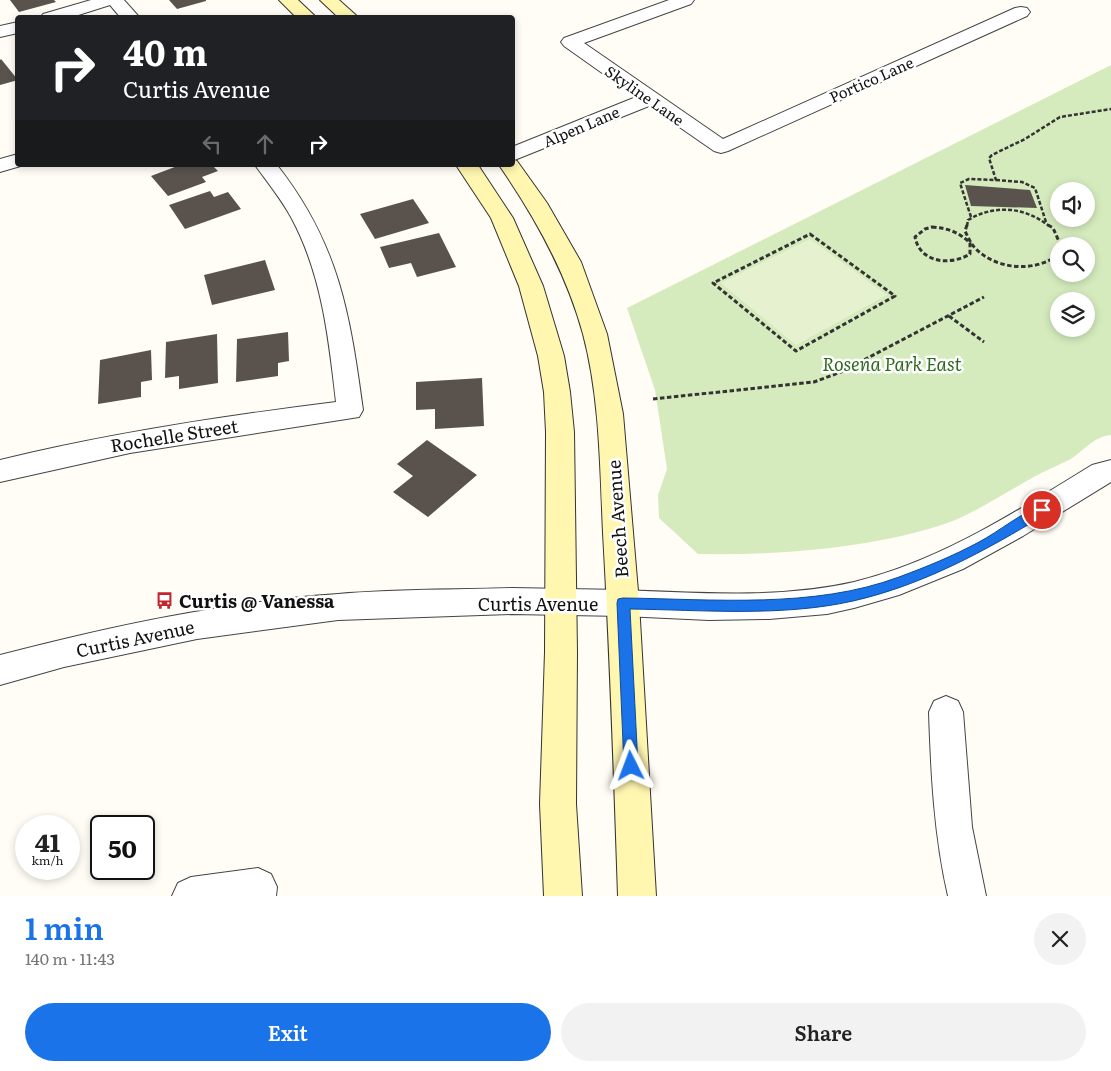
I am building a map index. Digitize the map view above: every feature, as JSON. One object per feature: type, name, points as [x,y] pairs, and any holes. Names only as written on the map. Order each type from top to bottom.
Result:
[{"type":"main road","points":[[288,0],[305,15]]},
{"type":"main road","points":[[329,0],[346,15]]},
{"type":"main road","points":[[468,167],[502,218],[532,286],[551,356],[557,392],[560,432],[558,804],[563,896]]},
{"type":"main road","name":"Beech Avenue","points":[[511,167],[536,203],[569,262],[595,334],[610,414],[623,603],[637,896]]},
{"type":"street","points":[[59,15],[109,0]]},
{"type":"street","points":[[115,0],[128,15]]},
{"type":"street","name":"Skyline Lane","points":[[685,0],[570,42],[720,147]]},
{"type":"street","name":"Portico Lane","points":[[720,147],[1013,8]]},
{"type":"street","points":[[0,32],[15,28]]},
{"type":"street","name":"Alpen Lane","points":[[515,154],[650,98]]},
{"type":"street","points":[[0,166],[15,161]]},
{"type":"street","name":"Rochelle Street","points":[[0,471],[111,445],[166,435],[350,410],[340,327],[318,250],[299,211],[267,167]]},
{"type":"street","name":"Curtis Avenue","points":[[0,670],[64,652],[188,626],[338,607],[512,601],[776,605],[812,602],[874,590],[898,583],[966,554],[1102,473],[1111,471]]},
{"type":"street","points":[[946,712],[949,781],[962,878],[967,896]]},
{"type":"street","points":[[191,896],[258,892]]},
{"type":"path","points":[[996,180],[989,158],[994,153],[1023,141],[1046,124],[1061,116],[1111,109]]},
{"type":"path","points":[[971,217],[960,183],[969,179],[1022,182],[1035,188],[1046,223]]},
{"type":"path","points":[[1050,262],[1043,265],[1018,267],[989,258],[978,251],[970,243],[958,232],[941,227],[924,229],[915,237],[918,248],[923,254],[940,261],[958,261],[970,254],[970,243],[965,233],[966,224],[971,217],[981,211],[993,208],[1021,211],[1046,223],[1059,237]]},
{"type":"path","points":[[810,234],[895,296],[796,350],[713,283],[810,234]]},
{"type":"path","points":[[653,399],[814,382],[841,372],[984,297]]},
{"type":"path","points":[[949,316],[984,342]]},
{"type":"green space","name":"Rosena Park East","points":[[1111,65],[1111,435],[1098,439],[1069,460],[1037,475],[962,517],[922,531],[873,542],[823,549],[748,554],[698,554],[659,518],[658,495],[667,469],[655,390],[627,308]]},
{"type":"green space","points":[[810,239],[887,295],[796,345],[721,283]]},
{"type":"building","points":[[10,0],[54,0],[56,2],[19,12]]},
{"type":"building","points":[[169,0],[206,0],[206,1],[177,9]]},
{"type":"building","points":[[0,60],[15,76],[15,81],[0,85]]},
{"type":"building","points":[[175,167],[214,167],[218,171],[202,177],[206,182],[168,196],[151,176]]},
{"type":"building","points":[[965,185],[1030,190],[1037,208],[971,206]]},
{"type":"building","points":[[210,191],[214,197],[228,192],[241,209],[185,229],[169,205]]},
{"type":"building","points":[[413,199],[429,223],[375,239],[360,214]]},
{"type":"building","points":[[439,233],[456,267],[417,277],[411,263],[389,268],[380,247]]},
{"type":"building","points":[[265,260],[275,290],[212,305],[204,275]]},
{"type":"building","points":[[288,332],[289,361],[278,363],[278,376],[236,382],[237,339]]},
{"type":"building","points":[[217,334],[218,383],[179,389],[179,376],[165,378],[166,342]]},
{"type":"building","points":[[151,350],[152,380],[141,382],[141,397],[98,404],[100,360]]},
{"type":"building","points":[[482,378],[484,426],[435,429],[435,409],[416,410],[416,382]]},
{"type":"building","points":[[427,440],[477,475],[428,517],[393,492],[413,476],[397,464]]},
{"type":"place","name":"Curtis @ Vanessa","points":[[165,600]]},
{"type":"route","points":[[631,766],[623,603],[776,605],[852,596],[898,583],[947,563],[983,545],[1042,510]]}]
